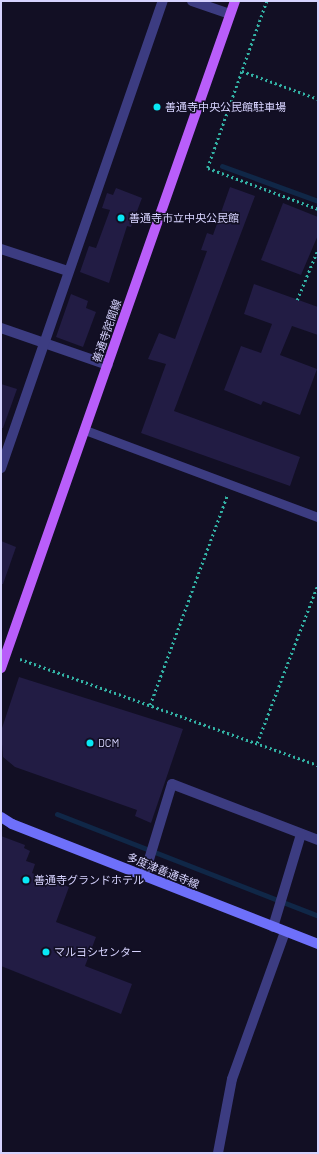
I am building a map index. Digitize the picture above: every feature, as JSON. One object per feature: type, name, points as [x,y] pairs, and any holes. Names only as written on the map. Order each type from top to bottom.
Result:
[{"type":"main road","name":"善通寺詫間線","points":[[1,668],[235,1]]},
{"type":"main road","name":"多度津善通寺線","points":[[1,817],[12,824],[318,944]]},
{"type":"street","points":[[1,468],[45,344],[68,271],[163,1]]},
{"type":"street","points":[[192,1],[230,14]]},
{"type":"street","points":[[1,249],[68,271]]},
{"type":"street","points":[[1,328],[108,365]]},
{"type":"street","points":[[144,876],[155,844],[172,784],[318,840]]},
{"type":"street","points":[[273,927],[285,896],[302,834]]},
{"type":"street","points":[[218,1153],[232,1079],[285,932]]},
{"type":"lane","points":[[85,430],[318,517]]},
{"type":"path","points":[[267,1],[208,168],[318,209]]},
{"type":"path","points":[[242,71],[318,99]]},
{"type":"path","points":[[297,300],[318,249]]},
{"type":"path","points":[[150,705],[232,484]]},
{"type":"path","points":[[257,743],[318,584]]},
{"type":"path","points":[[20,659],[318,765]]},
{"type":"building","points":[[230,187],[255,196],[174,411],[300,457],[290,486],[141,433],[166,364],[148,359],[159,333],[175,339],[207,251],[201,250],[207,233],[213,235]]},
{"type":"building","points":[[116,188],[142,198],[131,227],[127,226],[109,283],[80,272],[89,246],[96,248],[110,210],[102,208],[107,193],[113,195]]},
{"type":"building","points":[[283,203],[318,217],[318,235],[301,275],[261,260]]},
{"type":"building","points":[[254,284],[318,307],[318,335],[292,326],[280,355],[317,369],[300,415],[263,401],[261,405],[224,390],[241,346],[261,353],[272,324],[244,314]]},
{"type":"building","points":[[71,294],[88,301],[86,308],[96,312],[83,347],[56,337]]},
{"type":"building","points":[[1,384],[17,389],[3,428],[1,428]]},
{"type":"building","points":[[1,541],[16,547],[3,584],[1,584]]},
{"type":"building","name":"DCM","points":[[19,677],[183,729],[151,823],[135,816],[137,810],[15,767],[3,757],[1,731]]},
{"type":"building","name":"マルヨシセンター","points":[[1,836],[25,845],[24,848],[30,851],[26,861],[35,864],[32,873],[69,887],[56,922],[96,937],[85,966],[132,984],[121,1014],[1,966]]},
{"type":"waterway","points":[[222,166],[318,201]]},
{"type":"waterway","points":[[57,814],[318,916]]},
{"type":"place","name":"善通寺中央公民館駐車場","points":[[157,107]]},
{"type":"place","name":"善通寺市立中央公民館","points":[[121,218]]},
{"type":"place","name":"DCM","points":[[90,743]]},
{"type":"place","name":"善通寺グランドホテル","points":[[26,880]]},
{"type":"place","name":"マルヨシセンター","points":[[46,952]]}]
